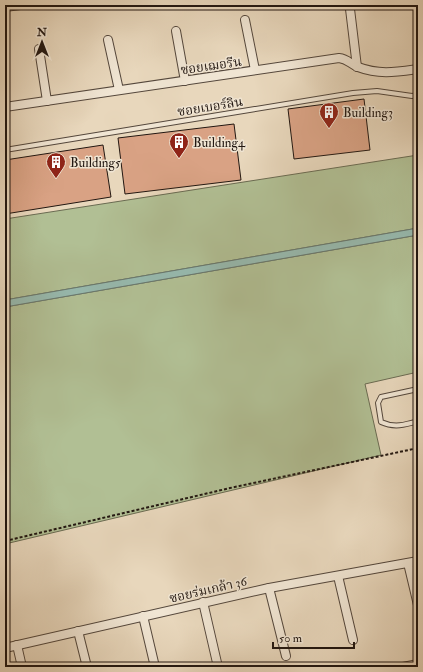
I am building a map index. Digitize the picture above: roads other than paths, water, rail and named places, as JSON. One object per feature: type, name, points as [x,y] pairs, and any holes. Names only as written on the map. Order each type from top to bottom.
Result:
[{"type":"street","points":[[5,7],[20,5]]},
{"type":"street","points":[[350,9],[357,67]]},
{"type":"street","points":[[246,20],[255,70]]},
{"type":"street","points":[[176,32],[185,81]]},
{"type":"street","points":[[108,40],[119,90]]},
{"type":"street","points":[[39,49],[47,101]]},
{"type":"street","name":"ซอยเฌอรีน","points":[[5,107],[338,58],[346,59],[357,67],[380,73],[418,69]]},
{"type":"street","name":"ซอยร่มเกล้า 36","points":[[5,648],[269,588],[418,561]]},
{"type":"street","points":[[408,563],[418,605]]},
{"type":"street","points":[[338,576],[353,640]]},
{"type":"street","points":[[269,588],[286,656]]},
{"type":"street","points":[[203,602],[218,667]]},
{"type":"street","points":[[143,616],[155,667]]},
{"type":"street","points":[[78,631],[87,667]]},
{"type":"street","points":[[17,645],[22,667]]},
{"type":"street","points":[[403,667],[418,664]]},
{"type":"lane","name":"ซอยเบอร์ลิน","points":[[5,150],[353,93],[377,91],[418,96]]},
{"type":"lane","points":[[418,388],[381,397],[378,403],[382,422],[389,426],[402,425],[418,421]]},
{"type":"water","points":[[418,228],[418,235],[5,307],[5,300]]},
{"type":"place","name":"Building3","points":[[329,129]]},
{"type":"place","name":"Building4","points":[[179,159]]},
{"type":"place","name":"Building5","points":[[56,179]]}]
